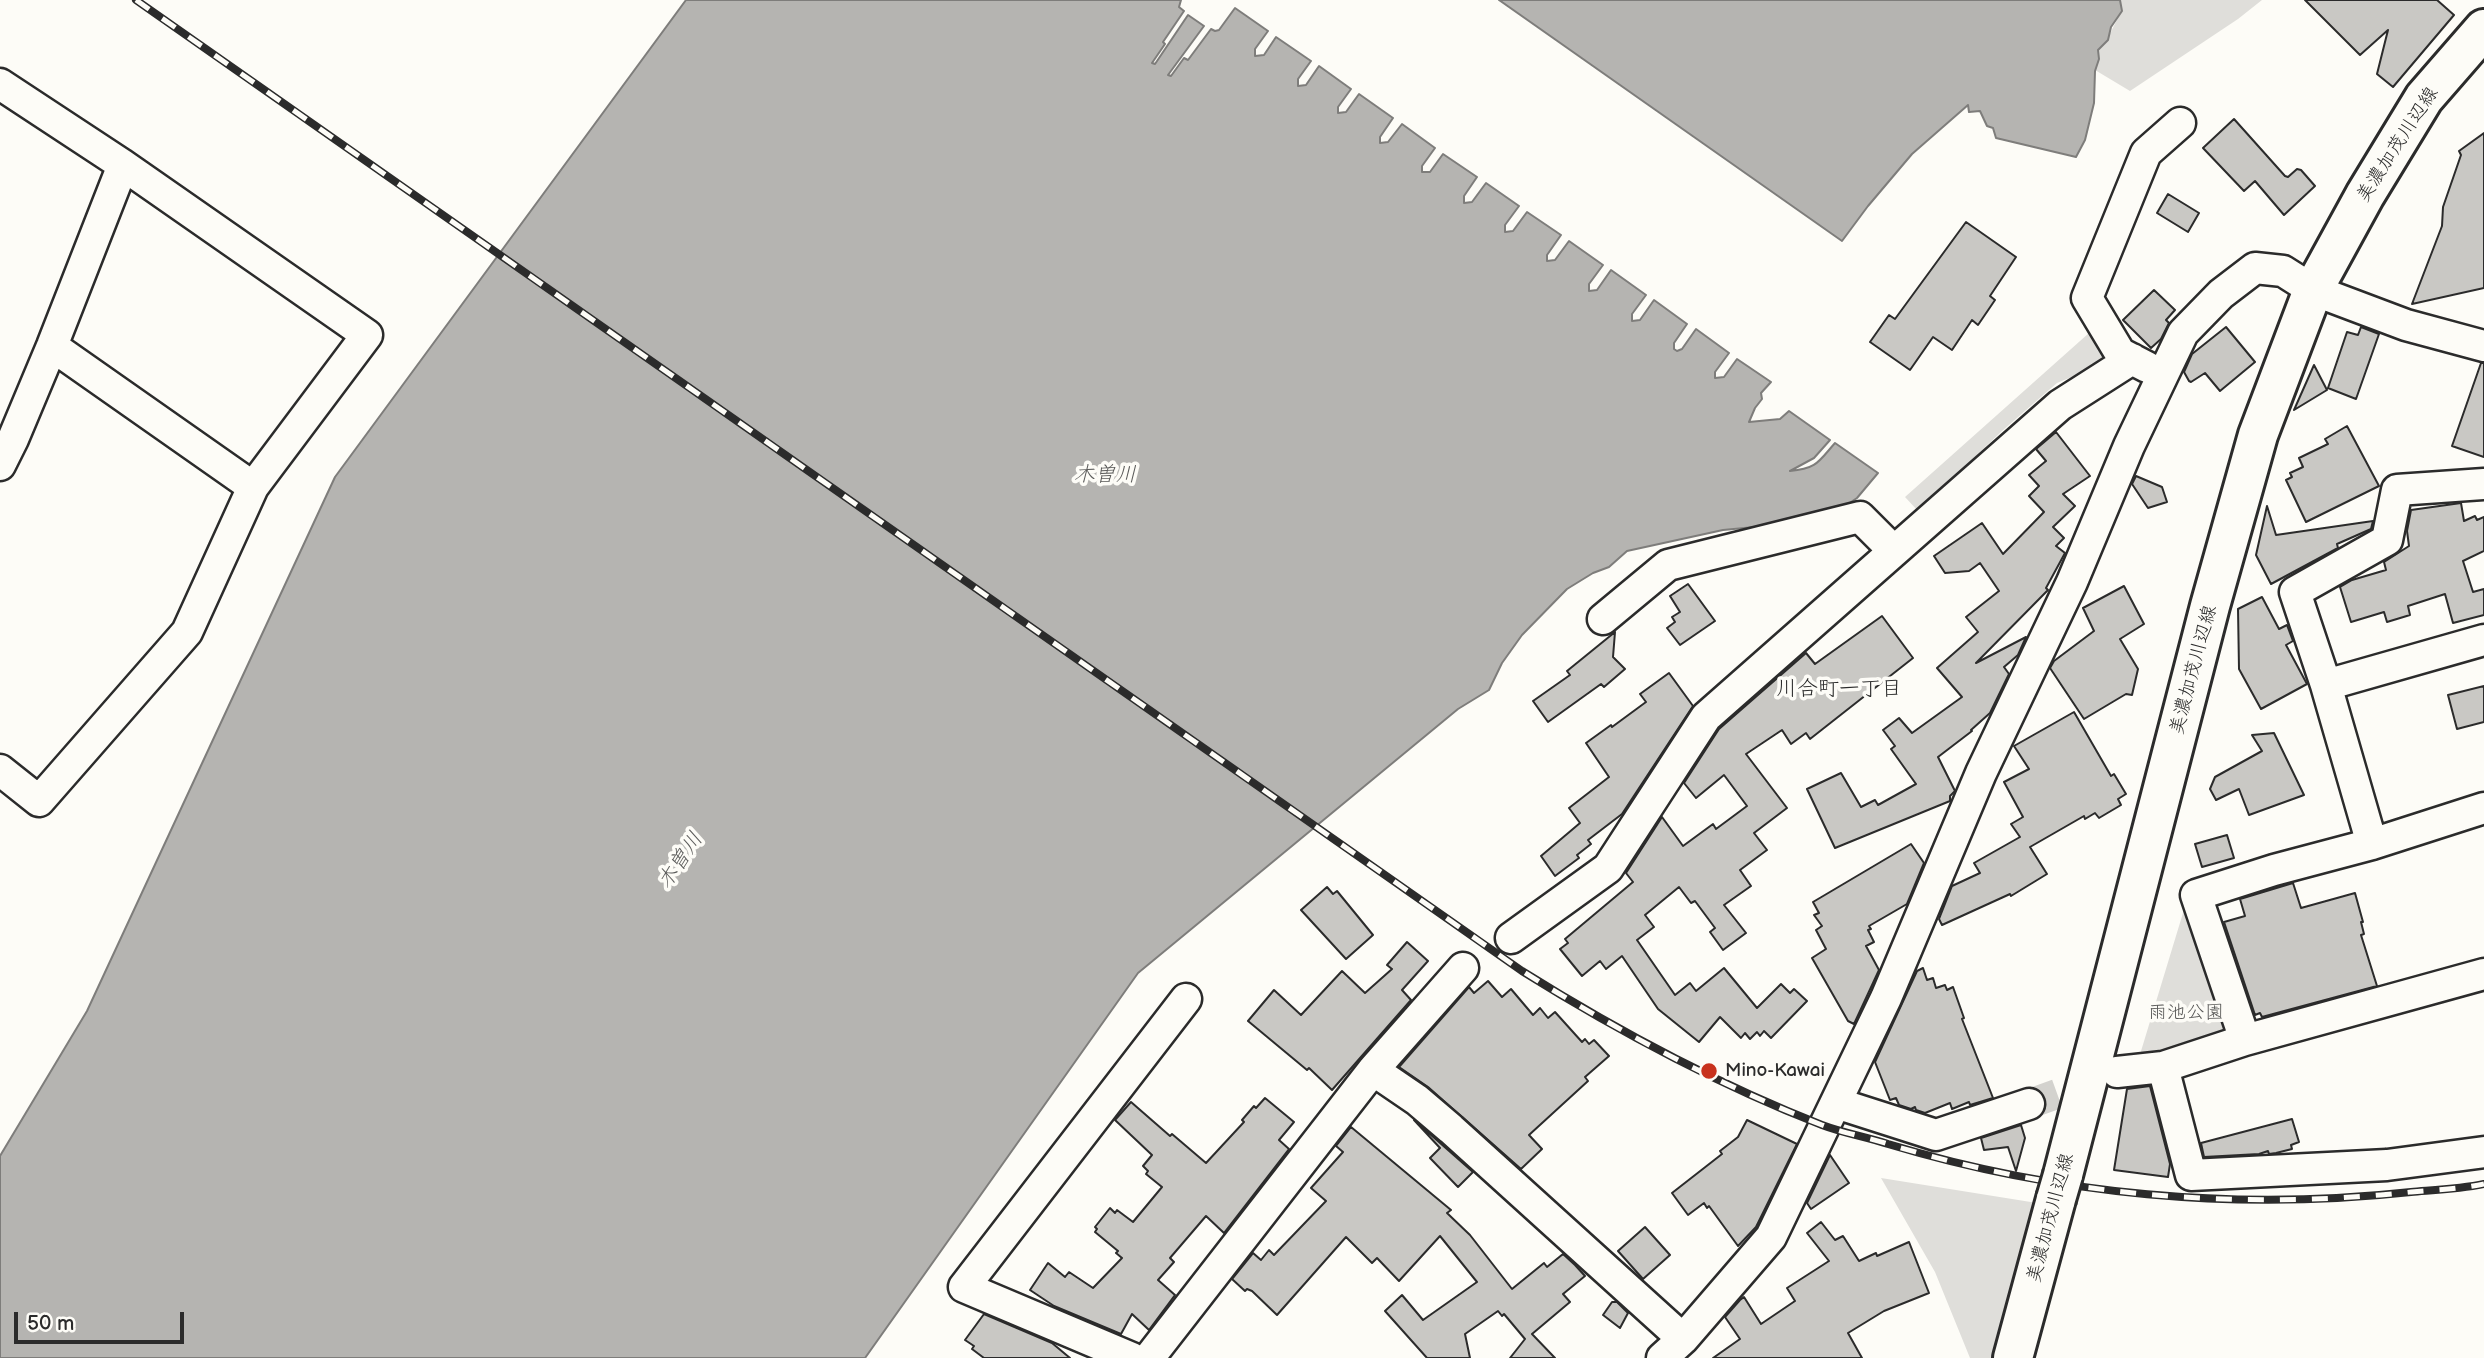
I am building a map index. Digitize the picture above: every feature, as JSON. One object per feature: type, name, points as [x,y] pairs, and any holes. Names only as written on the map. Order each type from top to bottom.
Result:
[{"type":"main road","name":"美濃加茂川辺線","points":[[2013,1358],[2210,606],[2258,435],[2313,290],[2365,195],[2424,98],[2484,29]]},
{"type":"street","points":[[0,84],[123,165],[367,335],[253,487],[187,632],[39,801],[0,770]]},
{"type":"street","points":[[2162,375],[2120,353],[2087,298],[2146,153],[2180,123]]},
{"type":"street","points":[[0,465],[52,346],[123,165]]},
{"type":"street","points":[[1373,1070],[1417,1100],[1451,1129],[1673,1348],[1770,1237],[1886,998],[1981,773],[2072,582],[2129,446],[2183,333],[2221,294],[2255,268],[2283,271],[2313,290],[2406,325],[2484,346]]},
{"type":"street","points":[[52,346],[253,487]]},
{"type":"street","points":[[1511,938],[1608,868],[1706,716],[2060,405],[2132,359]]},
{"type":"street","points":[[2372,845],[2326,685],[2295,592],[2387,540],[2396,489],[2484,484]]},
{"type":"street","points":[[1603,619],[1668,565],[1860,517],[1894,550]]},
{"type":"street","points":[[2326,685],[2484,640]]},
{"type":"street","points":[[2245,1040],[2196,894],[2274,870],[2372,845],[2484,808]]},
{"type":"street","points":[[1149,1358],[1373,1070],[1463,968]]},
{"type":"street","points":[[2117,1072],[2163,1068],[2245,1040],[2484,974]]},
{"type":"street","points":[[1132,1358],[964,1287],[1186,999]]},
{"type":"street","points":[[2163,1068],[2191,1175],[2387,1164],[2484,1152]]},
{"type":"street","points":[[1836,1103],[1936,1135],[2029,1104]]},
{"type":"green space","points":[[2120,0],[2262,0],[2130,91],[2095,70],[2099,59],[2097,50],[2108,37],[2122,11]]},
{"type":"green space","points":[[2089,333],[2118,358],[2057,383],[1918,511],[1905,497]]},
{"type":"green space","name":"雨池公園","points":[[2186,903],[2227,1034],[2138,1061]]},
{"type":"green space","points":[[1881,1178],[2037,1203],[1998,1358],[1970,1358],[1935,1272]]},
{"type":"water","name":"木曽川","points":[[686,0],[1181,0],[1179,7],[1184,11],[1152,63],[1155,64],[1188,15],[1204,26],[1168,75],[1171,76],[1184,58],[1188,60],[1211,29],[1219,30],[1235,8],[1268,31],[1255,49],[1255,56],[1264,55],[1276,37],[1311,61],[1298,79],[1298,86],[1306,85],[1319,66],[1351,89],[1338,107],[1338,113],[1346,112],[1359,94],[1393,118],[1380,137],[1380,143],[1388,142],[1402,124],[1435,148],[1422,166],[1422,172],[1430,172],[1443,154],[1477,177],[1464,196],[1464,203],[1472,202],[1486,183],[1519,206],[1505,225],[1505,232],[1513,231],[1527,212],[1561,235],[1547,255],[1547,261],[1555,260],[1569,241],[1603,265],[1589,284],[1589,291],[1597,290],[1611,270],[1646,295],[1632,314],[1632,321],[1640,320],[1654,300],[1687,324],[1674,343],[1674,349],[1682,349],[1696,329],[1729,353],[1715,372],[1715,378],[1724,377],[1737,359],[1771,382],[1761,393],[1762,399],[1749,422],[1780,419],[1789,411],[1830,440],[1814,458],[1790,471],[1812,466],[1835,443],[1878,473],[1857,498],[1833,514],[1776,525],[1723,530],[1627,551],[1609,567],[1593,573],[1567,589],[1522,635],[1502,663],[1489,690],[1458,709],[1138,973],[865,1358],[0,1358],[0,1156],[87,1011],[335,477]]},
{"type":"water","points":[[1499,0],[2120,0],[2122,11],[2111,27],[2108,40],[2098,50],[2094,103],[2085,140],[2076,157],[1996,138],[1993,128],[1987,126],[1980,111],[1969,112],[1968,105],[1912,154],[1842,241]]},
{"type":"building","points":[[2305,0],[2437,0],[2454,15],[2393,87],[2377,74],[2388,30],[2360,55]]},
{"type":"building","points":[[2234,119],[2285,176],[2288,177],[2297,169],[2301,170],[2315,186],[2284,215],[2255,181],[2244,191],[2203,148]]},
{"type":"building","points":[[2484,133],[2484,288],[2412,304],[2442,226],[2443,207],[2461,155],[2459,151]]},
{"type":"building","points":[[2168,194],[2199,213],[2188,232],[2157,213]]},
{"type":"building","points":[[1966,222],[2016,257],[1990,296],[1995,300],[1978,325],[1972,320],[1952,350],[1933,337],[1910,370],[1870,342],[1889,315],[1895,319]]},
{"type":"building","points":[[2154,290],[2175,310],[2166,320],[2169,323],[2161,339],[2151,348],[2123,320]]},
{"type":"building","points":[[2226,327],[2255,362],[2220,391],[2205,373],[2189,381],[2184,372],[2192,354]]},
{"type":"building","points":[[2361,327],[2379,334],[2356,399],[2328,388],[2347,332],[2358,335]]},
{"type":"building","points":[[2481,363],[2484,363],[2484,457],[2452,446]]},
{"type":"building","points":[[2314,365],[2327,390],[2294,410]]},
{"type":"building","points":[[2347,426],[2379,486],[2306,522],[2286,480],[2292,477],[2290,473],[2303,467],[2299,458],[2328,444],[2325,439]]},
{"type":"building","points":[[2056,432],[2090,476],[2063,494],[2075,506],[2053,527],[2064,538],[2056,546],[2065,553],[2046,588],[2048,590],[1976,663],[2026,637],[2018,655],[2004,667],[2009,674],[1990,713],[1972,731],[1938,757],[1955,791],[1950,796],[1950,801],[1835,848],[1807,789],[1841,773],[1861,807],[1875,800],[1878,805],[1916,784],[1891,749],[1895,746],[1883,730],[1899,718],[1912,733],[1962,697],[1937,668],[1978,632],[1966,617],[1999,591],[1980,563],[1969,571],[1945,573],[1934,556],[1982,523],[2003,554],[2044,512],[2029,496],[2039,486],[2029,475],[2046,461],[2036,449]]},
{"type":"building","points":[[2136,476],[2162,487],[2167,502],[2148,508],[2132,484]]},
{"type":"building","points":[[2461,503],[2464,521],[2475,516],[2477,520],[2484,517],[2484,551],[2463,561],[2473,592],[2484,589],[2484,615],[2453,623],[2445,594],[2408,606],[2410,615],[2387,622],[2384,612],[2351,622],[2340,587],[2352,580],[2386,570],[2384,562],[2409,546],[2407,531],[2411,510]]},
{"type":"building","points":[[2267,506],[2276,535],[2373,521],[2371,529],[2337,544],[2338,548],[2271,584],[2256,555]]},
{"type":"building","points":[[1688,584],[1715,621],[1680,645],[1667,628],[1675,622],[1672,617],[1680,612],[1670,596]]},
{"type":"building","points":[[2124,586],[2144,624],[2120,639],[2138,669],[2132,695],[2126,694],[2084,719],[2050,668],[2054,661],[2094,631],[2083,608]]},
{"type":"building","points":[[2262,597],[2279,629],[2287,625],[2293,641],[2286,645],[2307,684],[2261,709],[2239,669],[2238,609]]},
{"type":"building","points":[[1882,616],[1913,658],[1810,739],[1806,733],[1791,744],[1782,730],[1746,754],[1787,808],[1754,833],[1767,850],[1740,870],[1751,886],[1724,905],[1746,933],[1723,950],[1710,932],[1715,928],[1695,901],[1691,903],[1679,887],[1645,915],[1654,927],[1637,940],[1675,995],[1690,983],[1696,991],[1724,968],[1757,1008],[1781,984],[1790,993],[1794,989],[1807,1001],[1771,1038],[1764,1031],[1760,1036],[1757,1032],[1750,1039],[1745,1033],[1741,1038],[1720,1017],[1699,1042],[1658,1009],[1622,956],[1606,969],[1600,961],[1582,976],[1560,949],[1568,943],[1565,939],[1633,882],[1626,873],[1662,817],[1683,846],[1713,824],[1716,829],[1747,806],[1724,775],[1696,798],[1684,783],[1719,729],[1806,653],[1815,664]]},
{"type":"building","points":[[1615,632],[1613,657],[1625,669],[1604,687],[1601,684],[1548,722],[1533,701],[1570,675],[1567,671]]},
{"type":"building","points":[[1669,673],[1693,706],[1622,814],[1588,840],[1591,844],[1577,855],[1579,858],[1555,876],[1541,856],[1580,823],[1569,808],[1609,777],[1586,743],[1646,702],[1640,694]]},
{"type":"building","points":[[2484,686],[2484,722],[2457,729],[2448,695]]},
{"type":"building","points":[[2074,712],[2111,776],[2114,774],[2126,794],[2118,799],[2121,805],[2099,818],[2095,813],[2085,819],[2084,816],[2030,847],[2047,874],[2011,896],[2010,894],[1942,925],[1939,919],[1952,886],[1980,873],[1974,863],[2020,837],[2011,824],[2023,817],[2004,782],[2029,769],[2014,746]]},
{"type":"building","points":[[2274,733],[2304,795],[2249,815],[2239,789],[2216,800],[2210,789],[2215,777],[2262,751],[2252,735]]},
{"type":"building","points":[[2227,835],[2234,858],[2202,867],[2195,844]]},
{"type":"building","points":[[1911,844],[1924,863],[1907,904],[1869,926],[1871,929],[1868,930],[1874,942],[1866,946],[1879,970],[1854,1024],[1848,1021],[1812,958],[1826,949],[1816,930],[1822,926],[1814,915],[1819,913],[1813,902]]},
{"type":"building","points":[[2293,883],[2301,908],[2355,893],[2363,922],[2364,934],[2361,935],[2377,986],[2262,1017],[2260,1013],[2255,1015],[2224,922],[2245,916],[2240,899]]},
{"type":"building","points":[[1327,887],[1333,894],[1337,891],[1373,935],[1346,959],[1301,910]]},
{"type":"building","points":[[1407,942],[1428,961],[1402,990],[1411,1000],[1332,1090],[1309,1068],[1307,1070],[1248,1021],[1274,990],[1301,1015],[1342,971],[1365,993],[1392,969],[1387,965]]},
{"type":"building","points":[[1923,968],[1927,980],[1933,978],[1936,988],[1945,985],[1947,990],[1953,987],[1964,1018],[1962,1019],[1993,1098],[1970,1105],[1969,1102],[1952,1109],[1950,1103],[1925,1113],[1915,1107],[1911,1109],[1899,1105],[1896,1098],[1890,1100],[1875,1062],[1917,971]]},
{"type":"building","points":[[1488,981],[1502,997],[1511,989],[1533,1015],[1540,1008],[1548,1018],[1555,1012],[1582,1042],[1585,1039],[1589,1044],[1594,1040],[1609,1056],[1585,1077],[1588,1081],[1529,1135],[1542,1149],[1521,1169],[1428,1087],[1399,1067],[1469,987],[1474,993]]},
{"type":"building","points":[[2150,1086],[2170,1164],[2168,1177],[2114,1170],[2127,1089]]},
{"type":"building","points":[[1265,1098],[1294,1122],[1279,1140],[1289,1149],[1224,1233],[1206,1216],[1170,1258],[1174,1262],[1158,1280],[1175,1295],[1149,1330],[1132,1314],[1121,1334],[1054,1306],[1030,1290],[1048,1263],[1065,1277],[1069,1272],[1093,1288],[1122,1258],[1116,1253],[1118,1251],[1095,1232],[1095,1227],[1110,1208],[1133,1222],[1162,1187],[1146,1174],[1148,1171],[1143,1166],[1152,1155],[1115,1120],[1131,1102],[1206,1163],[1244,1122],[1242,1120],[1254,1106],[1256,1108]]},
{"type":"building","points":[[2292,1119],[2299,1142],[2291,1145],[2292,1149],[2269,1154],[2268,1151],[2259,1154],[2204,1157],[2201,1143]]},
{"type":"building","points":[[1414,1120],[1473,1172],[1458,1187],[1430,1158],[1440,1148]]},
{"type":"building","points":[[1747,1120],[1797,1144],[1756,1227],[1738,1246],[1709,1206],[1707,1208],[1704,1203],[1688,1215],[1672,1193],[1722,1154],[1720,1151],[1738,1137]]},
{"type":"building","points":[[2021,1125],[2025,1138],[2016,1171],[2008,1147],[1984,1150],[1981,1138]]},
{"type":"building","points":[[1351,1127],[1451,1210],[1447,1213],[1470,1235],[1512,1289],[1544,1263],[1547,1267],[1563,1254],[1585,1276],[1563,1294],[1570,1302],[1532,1334],[1555,1358],[1510,1358],[1525,1339],[1504,1314],[1502,1316],[1498,1311],[1465,1334],[1470,1358],[1427,1358],[1385,1311],[1402,1295],[1423,1320],[1477,1282],[1440,1236],[1399,1281],[1377,1258],[1372,1263],[1346,1237],[1277,1315],[1252,1291],[1245,1291],[1232,1279],[1253,1253],[1261,1260],[1269,1250],[1274,1255],[1326,1201],[1311,1188],[1343,1152],[1336,1146]]},
{"type":"building","points":[[1830,1155],[1849,1183],[1811,1209],[1807,1203]]},
{"type":"building","points":[[1821,1222],[1835,1240],[1843,1236],[1859,1261],[1909,1242],[1929,1293],[1884,1311],[1848,1333],[1862,1358],[1713,1358],[1740,1339],[1725,1317],[1740,1300],[1744,1297],[1761,1324],[1795,1301],[1787,1288],[1829,1261],[1807,1233]]},
{"type":"building","points":[[1645,1227],[1670,1255],[1643,1279],[1618,1251]]},
{"type":"building","points":[[1612,1302],[1617,1302],[1628,1313],[1620,1328],[1603,1315]]},
{"type":"building","points":[[984,1314],[1052,1343],[1070,1358],[984,1358],[965,1340]]},
{"type":"tunnel","points":[[2029,1104],[2101,1078]]},
{"type":"railway","points":[[136,0],[1522,971],[1595,1015],[1706,1074],[1830,1128],[2016,1176],[2082,1187],[2213,1199],[2279,1200],[2448,1189],[2484,1184]]},
{"type":"place","name":"Mino-Kawai","points":[[1709,1071]]},
{"type":"district","name":"川合町一丁目","points":[[1839,690]]}]
